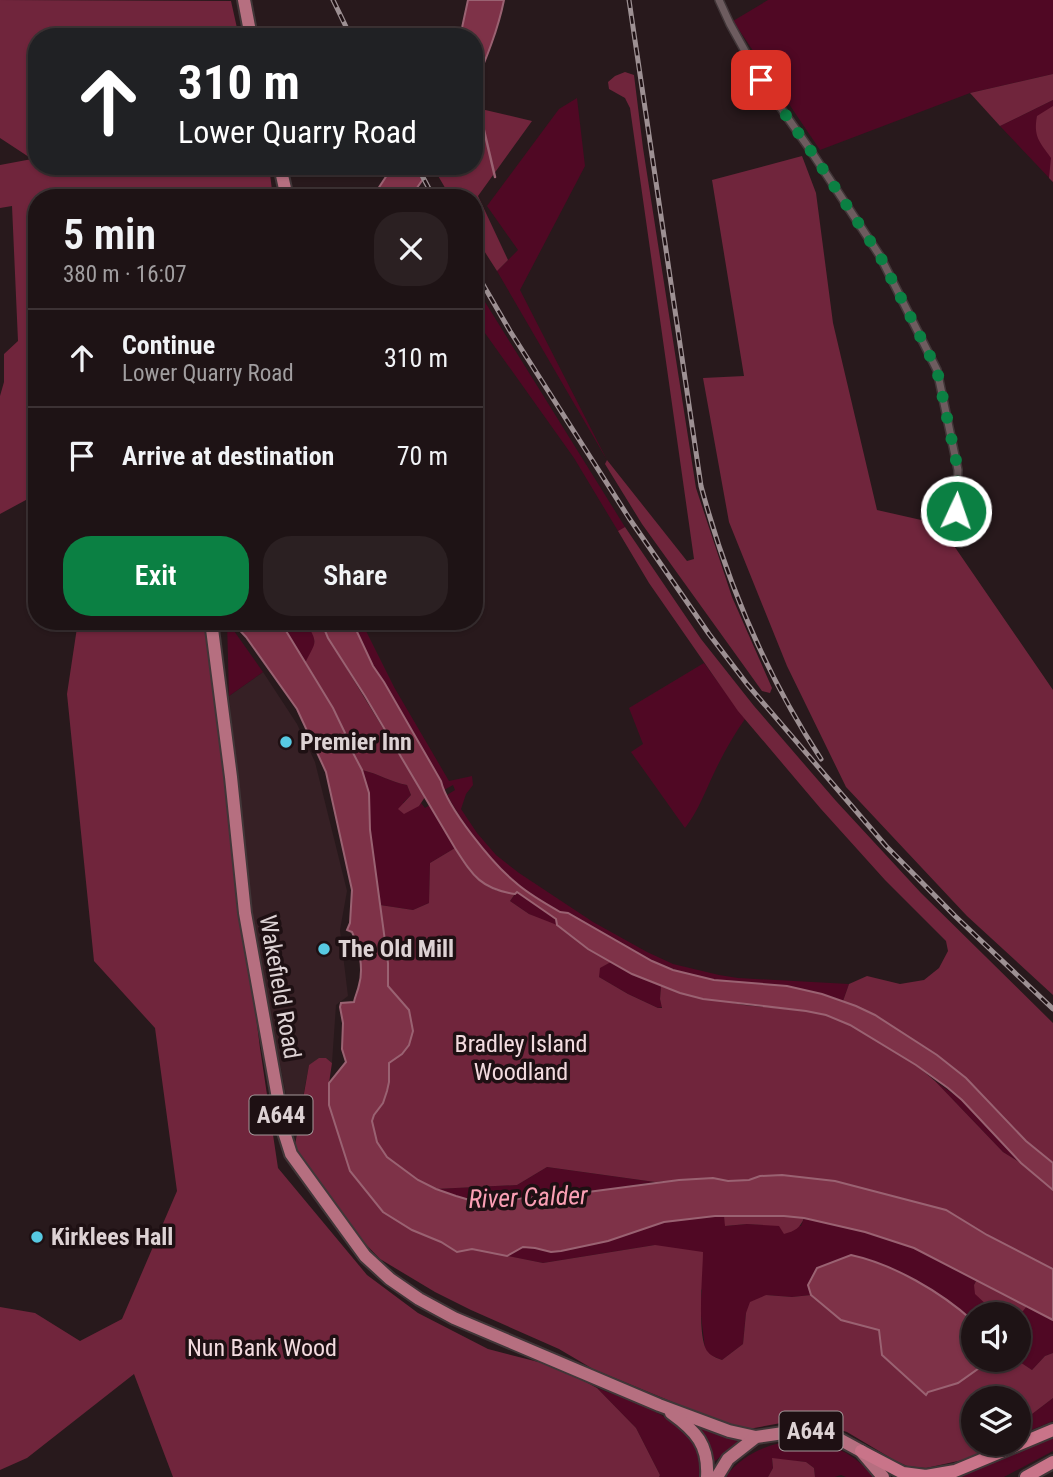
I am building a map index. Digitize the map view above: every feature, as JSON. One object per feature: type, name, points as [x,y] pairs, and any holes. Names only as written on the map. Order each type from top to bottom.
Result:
[{"type":"highway","points":[[244,0],[249,28]]},
{"type":"highway","name":"Wakefield Road","points":[[212,630],[245,913],[290,1154],[365,1256],[404,1290],[454,1318],[659,1405],[729,1431],[757,1437]]},
{"type":"highway","name":"Wakefield Road","points":[[659,1405],[693,1430],[703,1445],[708,1463],[707,1477]]},
{"type":"highway","name":"A644","points":[[717,1477],[728,1460],[757,1437],[804,1430],[839,1439],[861,1451],[883,1477]]},
{"type":"highway","points":[[861,1451],[903,1473],[926,1476],[955,1471],[1053,1430]]},
{"type":"highway","points":[[1026,1477],[1053,1462]]},
{"type":"street","points":[[719,0],[761,80],[880,256],[937,370],[958,470],[956,511]]},
{"type":"shaded area","points":[[468,0],[504,0],[483,65],[483,28],[462,28]]},
{"type":"shaded area","points":[[768,0],[1053,0],[1053,74],[970,93],[820,150],[733,21]]},
{"type":"shaded area","points":[[577,98],[585,166],[520,290],[607,460],[497,271],[518,250],[487,206],[559,109]]},
{"type":"shaded area","points":[[1053,100],[1053,182],[1000,126]]},
{"type":"shaded area","points":[[387,175],[426,175],[416,189],[378,189]]},
{"type":"shaded area","points":[[485,302],[625,527],[618,531],[574,458],[483,330]]},
{"type":"shaded area","points":[[227,630],[233,630],[263,672],[229,696]]},
{"type":"shaded area","points":[[240,630],[285,630],[333,708],[362,770],[369,793],[370,830],[388,963],[388,986],[409,1010],[413,1031],[409,1045],[389,1063],[387,1091],[372,1121],[377,1142],[387,1157],[418,1180],[473,1201],[565,1195],[713,1178],[728,1181],[782,1175],[835,1181],[946,1210],[1053,1269],[1053,1320],[1031,1309],[1031,1302],[1018,1302],[914,1248],[865,1232],[804,1218],[715,1216],[664,1222],[608,1241],[551,1252],[523,1247],[507,1256],[472,1249],[457,1252],[383,1212],[350,1171],[329,1105],[329,1083],[346,1062],[342,1049],[343,1023],[340,1007],[341,1003],[354,1002],[359,987],[360,958],[352,932],[347,930],[350,923],[352,890],[326,772],[297,709]]},
{"type":"shaded area","points":[[285,630],[311,630],[314,635],[315,647],[305,663]]},
{"type":"shaded area","points":[[325,630],[356,630],[373,666],[441,781],[452,806],[484,849],[520,886],[560,912],[568,913],[652,961],[673,970],[714,980],[787,986],[822,994],[875,1015],[937,1055],[966,1078],[1026,1141],[1053,1163],[1053,1190],[1021,1163],[948,1088],[850,1025],[826,1015],[806,1011],[703,999],[680,993],[632,974],[588,949],[557,925],[556,919],[517,892],[503,892],[479,880],[455,848]]},
{"type":"shaded area","points":[[356,630],[366,630],[394,687],[449,781],[472,776],[473,785],[466,794],[461,809],[496,855],[519,873],[593,922],[673,964],[738,978],[849,984],[843,1001],[811,991],[727,982],[671,968],[636,952],[568,913],[560,912],[519,886],[486,852],[461,819],[447,795],[455,790],[453,785],[444,790],[373,666]]},
{"type":"shaded area","points":[[704,663],[745,719],[685,828],[631,752],[643,744],[629,708]]},
{"type":"shaded area","points":[[263,672],[297,724],[315,762],[347,891],[340,930],[348,996],[336,1005],[332,1063],[326,1058],[309,1065],[295,1140],[253,926],[229,696]]},
{"type":"shaded area","points":[[362,770],[407,785],[411,795],[403,803],[419,806],[421,803],[425,808],[430,805],[455,848],[430,863],[429,903],[413,910],[380,905],[370,830],[369,793]]},
{"type":"shaded area","points":[[517,892],[556,919],[557,927],[529,914],[510,901]]},
{"type":"shaded area","points":[[611,962],[661,986],[662,1007],[658,1008],[628,994],[599,977],[599,968]]},
{"type":"shaded area","points":[[935,1081],[962,1100],[1021,1163],[1003,1152]]},
{"type":"shaded area","points":[[547,1167],[655,1182],[565,1195],[491,1201],[473,1201],[436,1189],[517,1185]]},
{"type":"shaded area","points":[[724,1216],[726,1226],[801,1226],[804,1218],[813,1219],[914,1248],[977,1279],[974,1285],[986,1302],[961,1302],[961,1315],[851,1255],[817,1268],[811,1295],[766,1295],[746,1313],[743,1344],[722,1360],[710,1355],[705,1349],[700,1307],[702,1290],[655,1245],[543,1263],[507,1256],[523,1247],[551,1252],[608,1241],[664,1222]]},
{"type":"shaded area","points":[[851,1255],[900,1272],[931,1290],[961,1311],[961,1372],[974,1372],[958,1383],[928,1392],[926,1395],[882,1355],[879,1330],[841,1320],[811,1295],[808,1285],[817,1268]]},
{"type":"shaded area","points":[[1031,1307],[1053,1320],[1053,1353],[1045,1356],[1032,1370]]},
{"type":"shaded area","points":[[597,1388],[648,1408],[681,1429],[693,1443],[700,1459],[699,1477],[659,1477],[636,1428]]},
{"type":"shaded area","points":[[1053,1398],[1053,1421],[1031,1430],[1031,1415]]},
{"type":"shaded area","points":[[697,1425],[739,1440],[714,1462],[708,1441]]},
{"type":"shaded area","points":[[1053,1436],[1053,1451],[1004,1477],[953,1477],[1004,1456],[1031,1456],[1031,1445]]},
{"type":"shaded area","points":[[803,1440],[842,1451],[859,1462],[874,1477],[815,1477],[814,1468],[806,1462],[772,1459],[773,1468],[768,1477],[725,1477],[741,1461],[759,1450],[780,1443]]},
{"type":"green space","points":[[0,0],[231,1],[237,28],[28,28],[28,156],[0,138]]},
{"type":"green space","points":[[625,72],[634,75],[696,488],[732,597],[772,688],[770,693],[762,691],[642,524],[605,464],[607,460],[687,561],[694,559],[630,108],[625,98],[609,89],[608,82]]},
{"type":"green space","points":[[1053,74],[1053,100],[1000,126],[970,93]]},
{"type":"green space","points":[[1053,106],[1053,182],[1049,178],[1051,158],[1038,139],[1036,129],[1037,116]]},
{"type":"green space","points":[[483,109],[532,121],[483,189],[446,189],[438,175],[483,175]]},
{"type":"green space","points":[[802,156],[816,193],[833,323],[877,510],[939,524],[1053,690],[1053,995],[967,916],[846,787],[787,666],[729,522],[703,378],[744,376],[712,180]]},
{"type":"green space","points":[[28,160],[28,175],[270,175],[272,189],[28,189],[28,499],[0,514],[0,396],[4,382],[4,354],[18,341],[12,206],[0,208],[0,165]]},
{"type":"green space","points":[[483,207],[508,260],[497,271],[483,249]]},
{"type":"green space","points":[[625,527],[701,639],[754,706],[836,801],[921,893],[1053,1023],[1053,1163],[1026,1141],[966,1078],[937,1055],[875,1015],[843,1001],[849,984],[867,976],[900,984],[924,980],[939,968],[948,951],[946,941],[885,880],[738,711],[649,583],[618,531]]},
{"type":"green space","name":"Nun Bank Wood","points":[[77,630],[208,630],[260,1048],[278,1168],[367,1275],[418,1313],[488,1349],[558,1367],[597,1388],[636,1428],[659,1477],[173,1477],[134,1374],[27,1458],[0,1470],[0,1307],[35,1313],[80,1341],[122,1319],[177,1191],[155,1028],[94,961],[67,694]]},
{"type":"green space","points":[[310,630],[325,630],[425,797],[419,806],[404,814],[398,809],[411,795],[407,785],[362,770],[334,710],[305,663],[314,642]]},
{"type":"green space","name":"Bradley Island Woodland","points":[[455,848],[481,882],[496,890],[515,894],[510,901],[529,914],[557,925],[588,949],[611,962],[600,968],[599,977],[628,994],[662,1008],[661,986],[680,993],[744,1005],[826,1015],[850,1025],[916,1065],[935,1081],[1003,1152],[1021,1163],[1053,1190],[1053,1269],[946,1210],[835,1181],[782,1175],[760,1176],[749,1180],[728,1181],[713,1178],[655,1182],[547,1167],[517,1185],[436,1189],[418,1180],[387,1157],[377,1142],[371,1121],[389,1082],[389,1063],[402,1054],[409,1010],[388,986],[388,963],[380,905],[413,910],[429,903],[430,863]]},
{"type":"green space","points":[[319,1058],[326,1058],[332,1063],[329,1105],[350,1171],[456,1252],[472,1249],[543,1263],[655,1245],[703,1252],[702,1334],[704,1345],[712,1356],[722,1360],[743,1344],[746,1313],[750,1302],[766,1295],[811,1295],[841,1320],[879,1330],[928,1392],[958,1383],[974,1372],[1031,1372],[1045,1356],[1053,1353],[1053,1398],[1031,1415],[1031,1386],[961,1386],[961,1456],[975,1456],[926,1468],[907,1466],[847,1432],[803,1419],[749,1429],[728,1425],[593,1369],[559,1349],[435,1292],[380,1259],[353,1231],[300,1158],[295,1145],[309,1065]]},
{"type":"green space","points":[[724,1216],[804,1218],[797,1229],[784,1234],[779,1226],[725,1226]]},
{"type":"green space","points":[[977,1279],[1022,1302],[984,1302],[975,1294],[974,1285]]},
{"type":"green space","points":[[772,1458],[806,1462],[814,1468],[815,1477],[768,1477],[773,1468]]},
{"type":"waterway","points":[[483,126],[495,177]]},
{"type":"railway","points":[[333,0],[347,28]]},
{"type":"railway","points":[[629,0],[701,486],[723,558],[750,627],[783,695],[821,759]]},
{"type":"railway","points":[[422,175],[429,189]]},
{"type":"railway","points":[[483,284],[629,518],[747,684],[886,846],[1053,1009]]},
{"type":"place","name":"Premier Inn","points":[[286,742]]},
{"type":"place","name":"The Old Mill","points":[[324,949]]},
{"type":"place","name":"Kirklees Hall","points":[[37,1237]]},
{"type":"route","points":[[761,80],[880,256],[937,370],[958,470],[956,511]]},
{"type":"water label","name":"River Calder","points":[[528,1197]]}]
